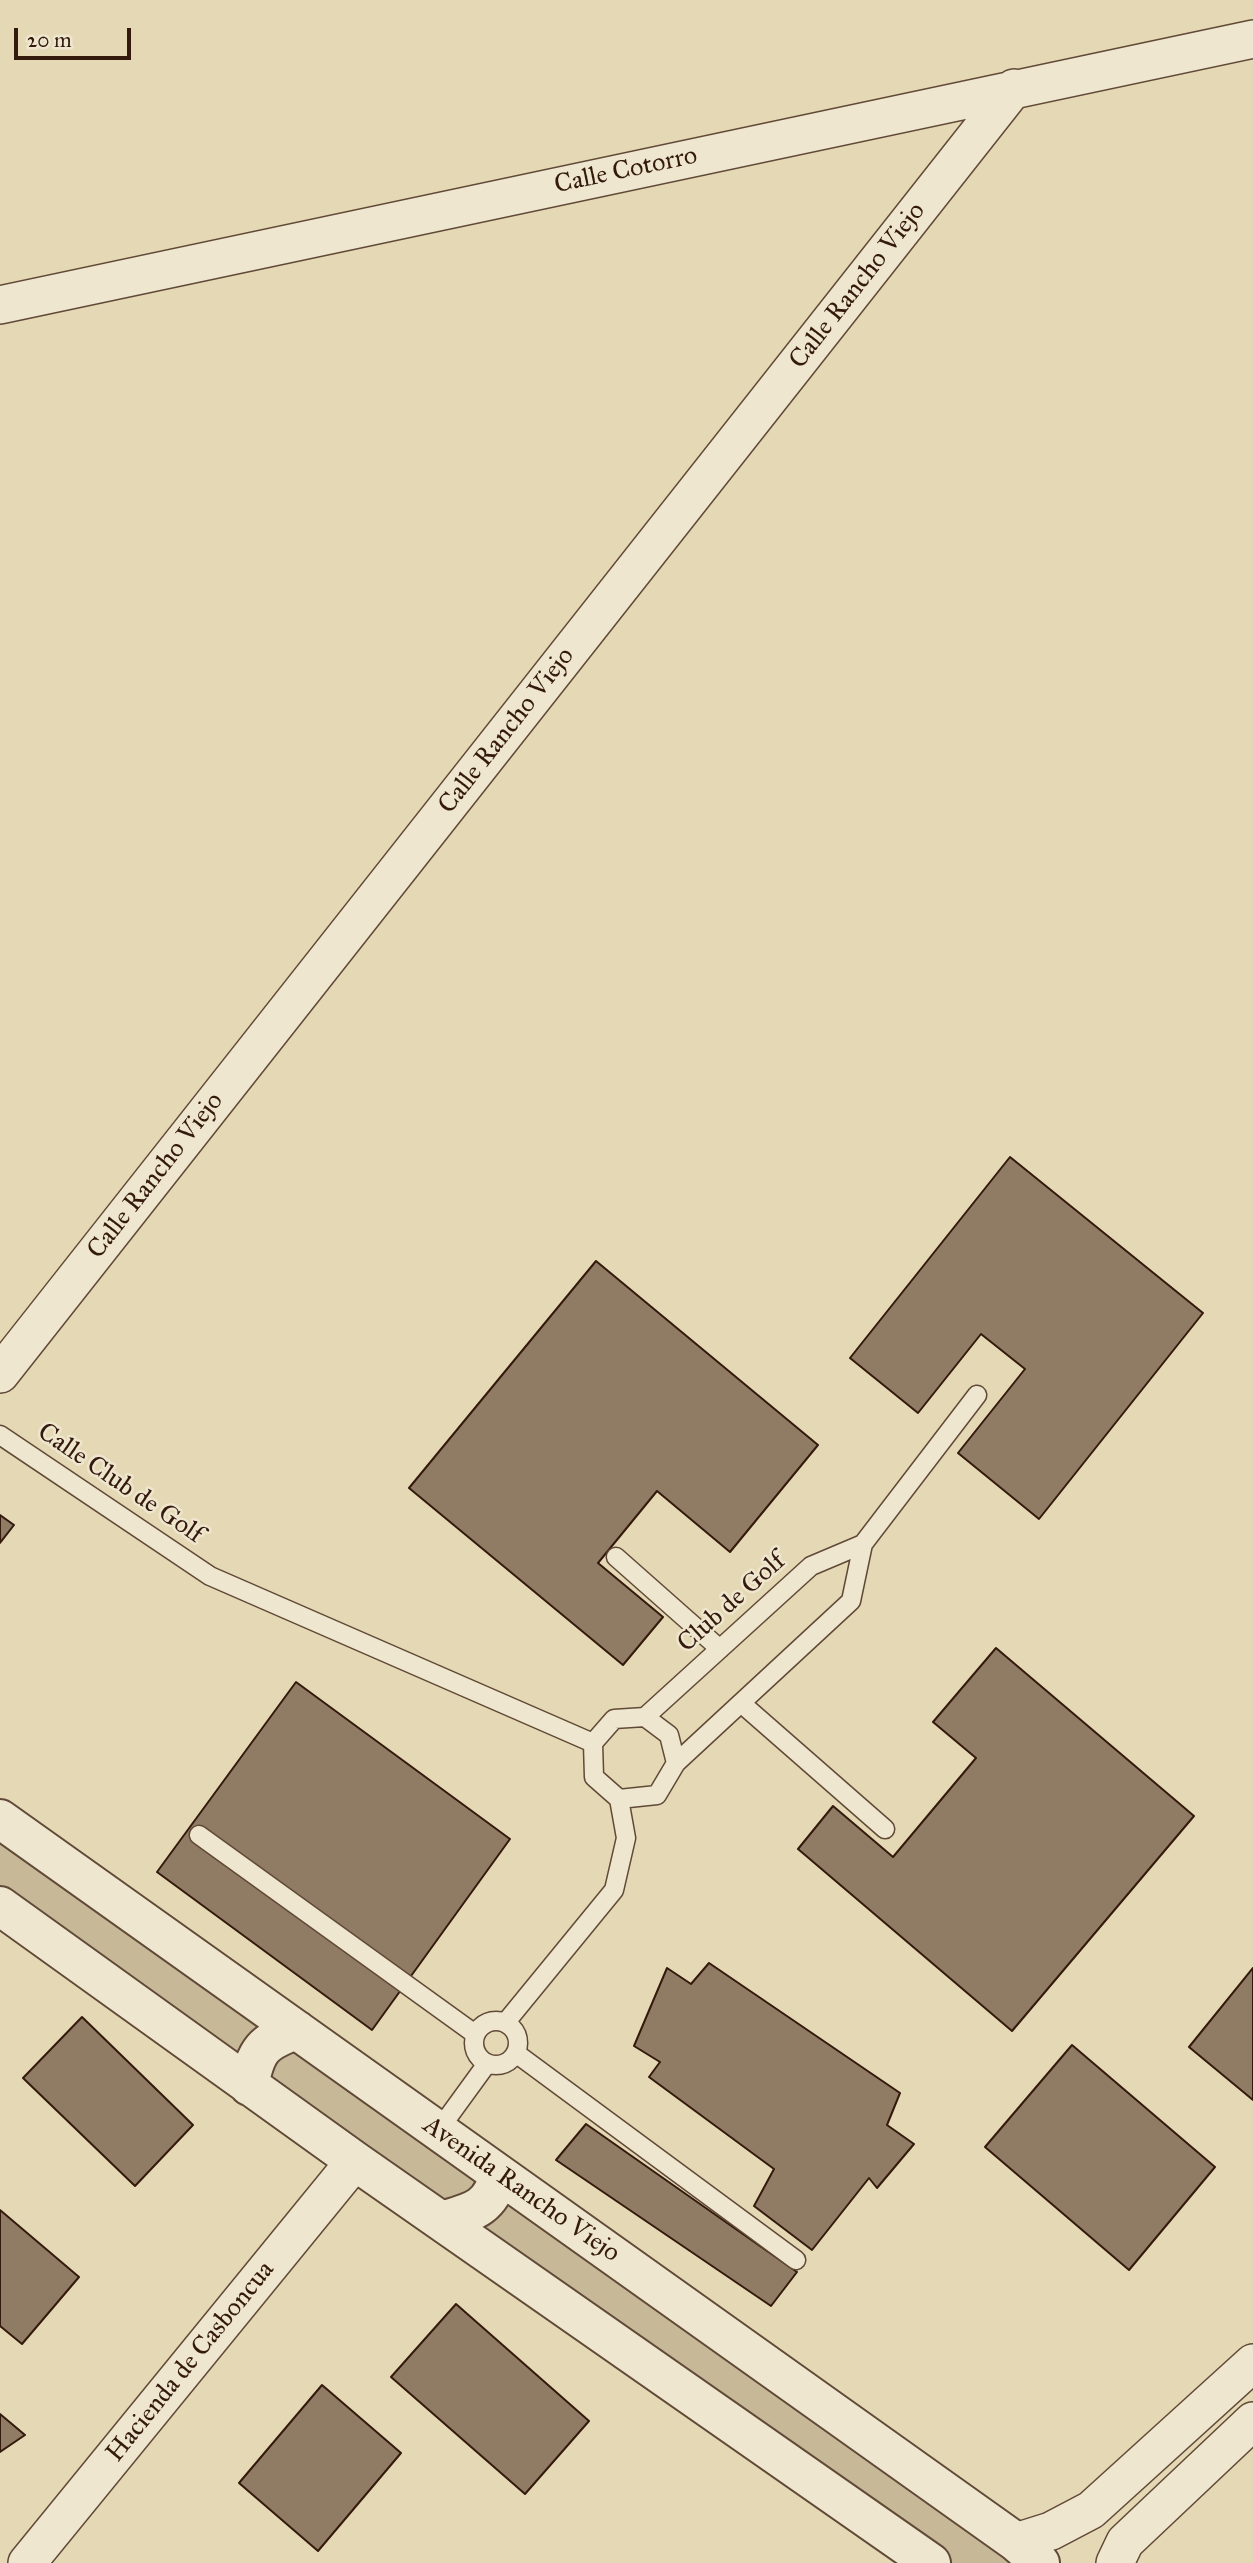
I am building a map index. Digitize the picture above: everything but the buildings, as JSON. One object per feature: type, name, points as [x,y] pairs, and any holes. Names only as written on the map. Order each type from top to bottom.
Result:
[{"type":"street","name":"Calle Cotorro","points":[[0,305],[1014,88],[1253,40]]},
{"type":"street","name":"Calle Rancho Viejo","points":[[0,1374],[1014,88]]},
{"type":"street","name":"Avenida Rancho Viejo","points":[[0,1819],[1028,2552]]},
{"type":"street","points":[[0,1906],[355,2161],[931,2563]]},
{"type":"street","points":[[249,2086],[259,2051],[274,2038],[297,2030]]},
{"type":"street","name":"Hacienda de Casboncua","points":[[27,2563],[355,2161]]},
{"type":"street","points":[[441,2221],[471,2213],[487,2202],[495,2190],[499,2174]]},
{"type":"street","points":[[1028,2552],[1051,2530],[1091,2510],[1253,2363]]},
{"type":"street","points":[[1115,2563],[1125,2542],[1253,2421]]},
{"type":"lane","points":[[620,1800],[657,1795],[676,1763],[851,1601],[863,1544],[977,1395]]},
{"type":"lane","name":"Calle Club de Golf","points":[[0,1435],[210,1576],[593,1743]]},
{"type":"lane","name":"Club de Golf","points":[[645,1717],[811,1566],[863,1544]]},
{"type":"lane","points":[[616,1557],[720,1649]]},
{"type":"lane","points":[[741,1703],[885,1829]]},
{"type":"lane","points":[[506,2022],[614,1889],[626,1838],[620,1800],[594,1777],[593,1743],[614,1719],[645,1717],[669,1735],[676,1763]]},
{"type":"lane","points":[[199,1835],[475,2034]]},
{"type":"lane","points":[[487,2021],[506,2022],[519,2036],[517,2054],[503,2066],[486,2065],[474,2051],[475,2034],[487,2021]]},
{"type":"lane","points":[[517,2054],[796,2260]]},
{"type":"lane","points":[[438,2131],[486,2065]]},
{"type":"shaded area","points":[[0,1819],[1040,2563],[931,2563],[0,1906]]}]
